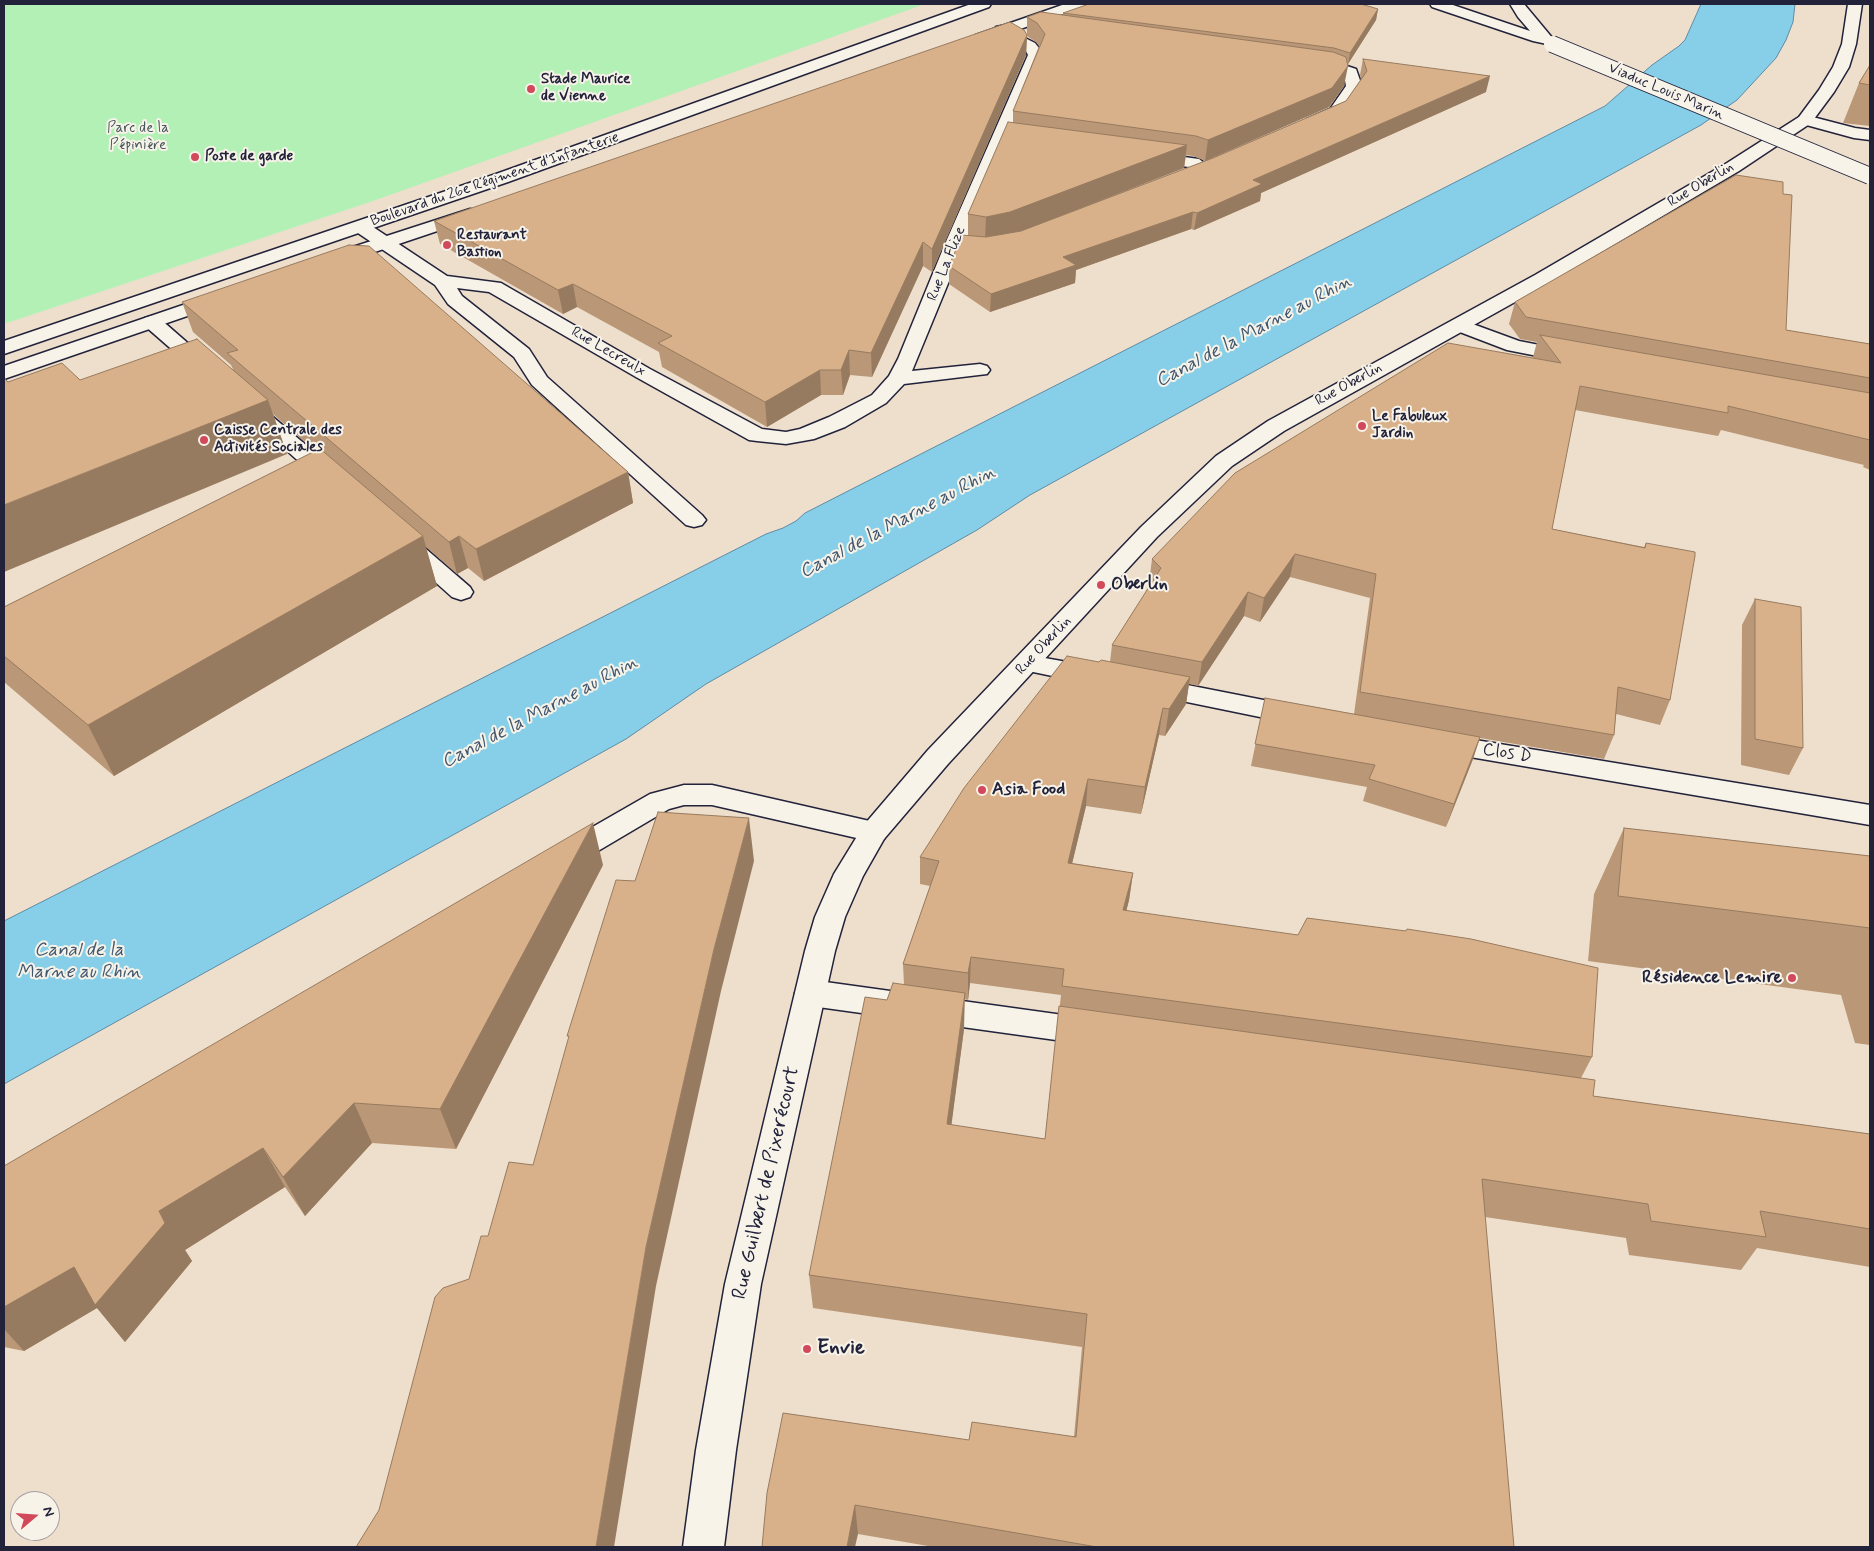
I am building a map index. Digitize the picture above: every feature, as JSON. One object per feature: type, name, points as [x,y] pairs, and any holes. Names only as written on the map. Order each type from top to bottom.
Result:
[{"type":"street","name":"Boulevard du 26e Régiment d'Infanterie","points":[[4,348],[518,173],[994,17],[1024,22],[1078,4]]},
{"type":"street","points":[[1437,4],[1545,41]]},
{"type":"street","name":"Viaduc Louis Marin","points":[[1464,4],[1545,41],[1870,176]]},
{"type":"street","points":[[1517,4],[1545,41]]},
{"type":"street","name":"Rue Oberlin","points":[[874,832],[938,757],[1165,516],[1224,461],[1302,411],[1542,279],[1733,167],[1805,120],[1826,92],[1841,67],[1855,13],[1855,4]]},
{"type":"street","name":"Boulevard du 26e Régiment d'Infanterie","points":[[965,43],[994,17]]},
{"type":"street","name":"Rue La Flize","points":[[770,438],[786,438],[806,434],[837,422],[879,399],[898,379],[962,245],[1001,137],[1035,52],[994,17]]},
{"type":"street","points":[[1024,22],[1052,28]]},
{"type":"street","points":[[564,172],[732,109],[901,50]]},
{"type":"street","points":[[1294,61],[1332,66],[1351,72],[1354,86],[1336,112],[1300,128]]},
{"type":"street","points":[[1805,120],[1854,133],[1870,135]]},
{"type":"street","points":[[1001,137],[1020,140]]},
{"type":"street","points":[[1135,155],[1193,163],[1204,169]]},
{"type":"street","points":[[1176,180],[1222,161]]},
{"type":"street","name":"Boulevard du 26e Régiment d'Infanterie","points":[[320,264],[488,208]]},
{"type":"street","name":"Rue Lecreulx","points":[[361,227],[442,281],[455,300],[522,353],[539,381],[694,520]]},
{"type":"street","name":"Rue Lecreulx","points":[[442,281],[494,287],[659,382],[758,435],[770,438]]},
{"type":"street","points":[[4,373],[236,292]]},
{"type":"street","points":[[152,322],[349,494]]},
{"type":"street","points":[[1459,325],[1514,346],[1591,360]]},
{"type":"street","points":[[898,379],[980,370]]},
{"type":"street","points":[[386,527],[461,592]]},
{"type":"street","points":[[1028,663],[1324,721]]},
{"type":"street","name":"Clos D","points":[[1411,738],[1870,814]]},
{"type":"street","points":[[541,871],[660,801],[684,796],[712,795],[874,832]]},
{"type":"street","name":"Rue Guilbert de Pixerécourt","points":[[703,1547],[716,1450],[743,1284],[783,1105],[830,917],[849,874],[874,832]]},
{"type":"street","points":[[812,993],[1120,1035]]},
{"type":"green space","name":"Parc de la Pépinière","points":[[4,4],[925,4],[373,201],[4,324]]},
{"type":"water","name":"Canal de la Marne au Rhin","points":[[1701,4],[1795,4],[1793,22],[1776,58],[1737,100],[1701,125],[1030,495],[977,530],[706,684],[626,739],[4,1084],[4,921],[766,534],[783,528],[796,521],[805,513],[1605,106],[1652,65],[1685,40]]},
{"type":"building","points":[[1089,4],[1361,4],[1378,9],[1350,53],[1334,48],[1063,13]]},
{"type":"building","points":[[1041,12],[1333,52],[1346,57],[1348,66],[1332,88],[1208,140],[1196,136],[1013,111],[1045,34],[1037,23],[1027,17]]},
{"type":"building","points":[[1010,22],[1024,30],[1027,35],[932,249],[923,242],[871,353],[849,350],[841,370],[820,370],[765,402],[658,343],[672,336],[573,284],[558,290],[434,221]]},
{"type":"building","points":[[1363,59],[1490,76],[1253,180],[1262,184],[1197,213],[1193,212],[1063,257],[1076,265],[991,294],[949,266],[962,235],[986,237],[1021,231],[1213,158],[1346,101],[1367,71]]},
{"type":"building","points":[[1870,65],[1870,85],[1859,83]]},
{"type":"building","points":[[1008,122],[1187,145],[1010,212],[986,217],[968,214]]},
{"type":"building","points":[[1736,175],[1783,182],[1783,194],[1792,195],[1786,330],[1870,344],[1870,378],[1526,317],[1515,302]]},
{"type":"building","points":[[349,245],[369,246],[628,472],[476,549],[459,536],[449,542],[227,353],[238,350],[182,302]]},
{"type":"building","points":[[1540,335],[1870,393],[1870,440],[1728,406],[1728,413],[1580,386],[1552,529],[1645,548],[1646,543],[1695,552],[1670,700],[1618,687],[1614,735],[1360,692],[1376,574],[1295,554],[1264,598],[1248,592],[1202,662],[1112,645],[1161,568],[1152,559],[1235,473],[1448,343],[1561,363]]},
{"type":"building","points":[[197,339],[268,400],[4,505],[4,378],[8,382],[62,363],[80,380]]},
{"type":"building","points":[[318,447],[423,536],[88,725],[4,656],[4,607],[319,449]]},
{"type":"building","points":[[1755,599],[1801,607],[1803,748],[1755,739]]},
{"type":"building","points":[[1067,656],[1099,662],[1101,660],[1190,677],[1169,709],[1163,708],[1145,787],[1088,779],[1068,863],[1133,873],[1123,910],[1298,935],[1307,918],[1406,931],[1407,929],[1471,939],[1598,968],[1592,1057],[1062,986],[1064,969],[971,957],[968,973],[903,964],[939,861],[920,857],[964,788]]},
{"type":"building","points":[[1265,698],[1480,737],[1454,804],[1369,779],[1375,765],[1255,744]]},
{"type":"building","points":[[658,812],[749,818],[714,949],[646,1247],[596,1547],[356,1547],[379,1510],[435,1297],[443,1288],[469,1279],[481,1236],[488,1236],[509,1162],[533,1165],[569,1036],[567,1036],[616,880],[635,881]]},
{"type":"building","points":[[593,823],[440,1109],[354,1103],[283,1177],[263,1148],[159,1211],[165,1223],[95,1305],[74,1267],[4,1307],[4,1166]]},
{"type":"building","points":[[1624,828],[1870,856],[1870,928],[1618,896]]},
{"type":"building","points":[[893,983],[965,993],[947,1124],[1045,1139],[1059,1006],[1595,1080],[1593,1096],[1870,1134],[1870,1229],[1760,1211],[1766,1237],[1651,1221],[1648,1204],[1482,1179],[1514,1547],[1097,1547],[855,1505],[847,1547],[762,1547],[767,1493],[783,1413],[969,1440],[972,1422],[1076,1437],[1087,1314],[809,1275],[865,997],[887,1000]]},
{"type":"place","name":"Stade Maurice de Vienne","points":[[531,89]]},
{"type":"place","name":"Poste de garde","points":[[195,157]]},
{"type":"place","name":"Restaurant Bastion","points":[[447,245]]},
{"type":"place","name":"Le Fabuleux Jardin","points":[[1362,426]]},
{"type":"place","name":"Caisse Centrale des Activités Sociales","points":[[204,440]]},
{"type":"place","name":"Oberlin","points":[[1101,585]]},
{"type":"place","name":"Asia Food","points":[[982,790]]},
{"type":"place","name":"Résidence Lemire","points":[[1792,978]]},
{"type":"place","name":"Envie","points":[[807,1349]]}]
